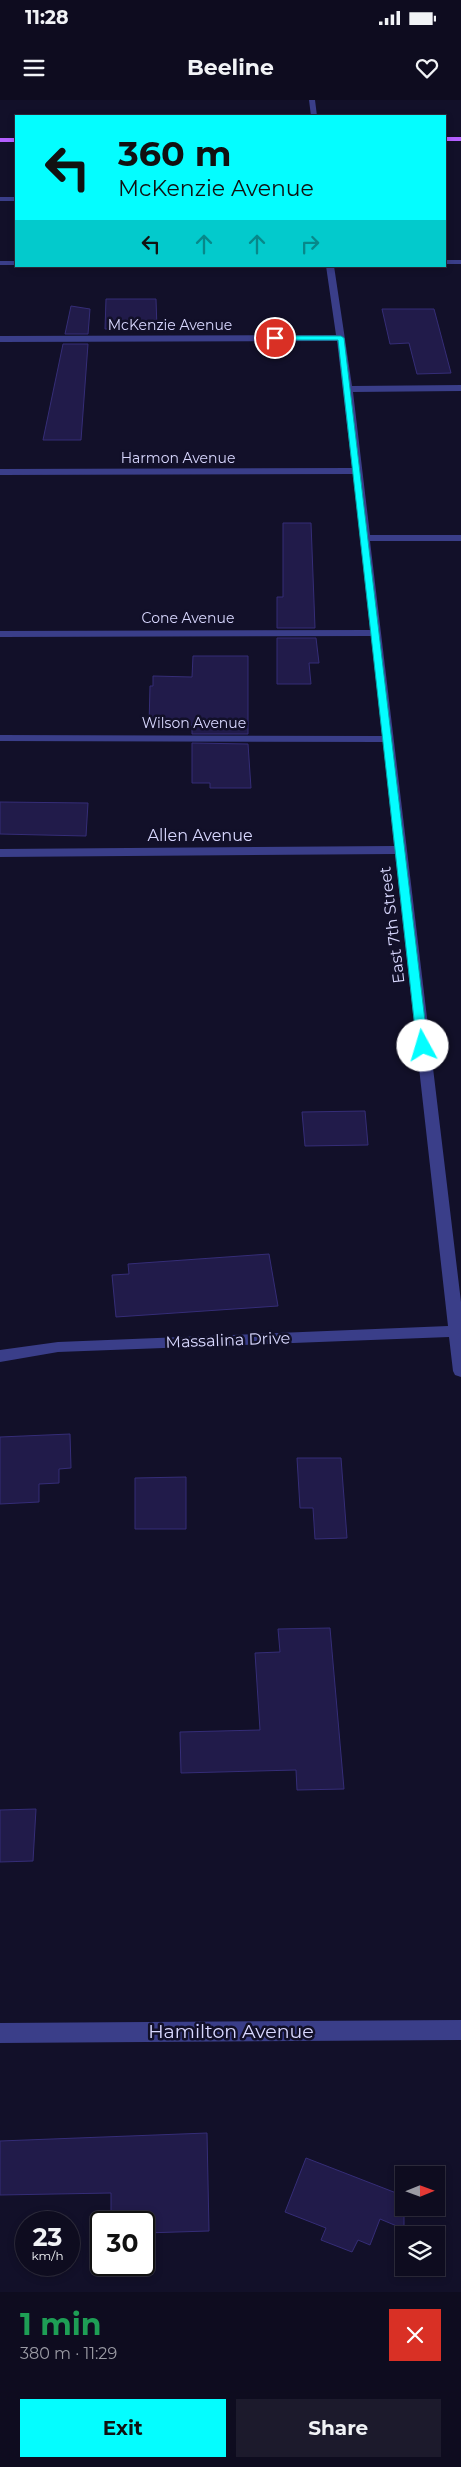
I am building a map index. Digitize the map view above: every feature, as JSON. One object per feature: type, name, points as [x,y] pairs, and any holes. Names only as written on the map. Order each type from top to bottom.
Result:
[{"type":"main road","points":[[446,139],[461,139]]},
{"type":"main road","points":[[0,140],[15,140]]},
{"type":"street","points":[[312,100],[314,115]]},
{"type":"street","points":[[0,200],[15,200]]},
{"type":"street","points":[[446,262],[461,262]]},
{"type":"street","points":[[0,263],[15,263]]},
{"type":"street","name":"East 7th Street","points":[[330,267],[348,389],[461,1371]]},
{"type":"street","name":"McKenzie Avenue","points":[[0,339],[341,338]]},
{"type":"street","points":[[348,389],[461,388]]},
{"type":"street","name":"Harmon Avenue","points":[[0,472],[356,471]]},
{"type":"street","points":[[365,538],[461,538]]},
{"type":"street","name":"Cone Avenue","points":[[0,634],[376,633]]},
{"type":"street","name":"Wilson Avenue","points":[[0,738],[388,739]]},
{"type":"street","name":"Allen Avenue","points":[[0,853],[400,850]]},
{"type":"street","name":"Massalina Drive","points":[[0,1356],[58,1347],[456,1331]]},
{"type":"street","name":"Hamilton Avenue","points":[[0,2032],[461,2030]]},
{"type":"building","points":[[106,299],[156,299],[157,329],[105,329]]},
{"type":"building","points":[[71,306],[90,309],[88,334],[65,334]]},
{"type":"building","points":[[382,309],[434,309],[451,373],[417,374],[409,343],[390,344]]},
{"type":"building","points":[[63,344],[88,344],[81,440],[43,440]]},
{"type":"building","points":[[283,523],[311,523],[315,628],[277,628],[277,597],[283,597]]},
{"type":"building","points":[[277,638],[316,638],[319,663],[309,663],[311,684],[277,684]]},
{"type":"building","points":[[193,656],[248,656],[248,734],[192,734],[192,725],[149,725],[150,686],[153,686],[153,676],[192,677]]},
{"type":"building","points":[[192,743],[248,744],[251,788],[210,788],[210,783],[192,783]]},
{"type":"building","points":[[0,802],[88,803],[86,836],[0,834]]},
{"type":"building","points":[[365,1111],[368,1145],[305,1146],[302,1112]]},
{"type":"building","points":[[269,1254],[278,1306],[116,1317],[112,1275],[129,1274],[128,1264]]},
{"type":"building","points":[[70,1434],[71,1468],[59,1469],[59,1483],[39,1484],[39,1502],[0,1504],[0,1437]]},
{"type":"building","points":[[297,1458],[341,1458],[347,1538],[315,1539],[313,1508],[300,1508]]},
{"type":"building","points":[[186,1477],[186,1529],[135,1529],[135,1478]]},
{"type":"building","points":[[330,1628],[344,1789],[297,1790],[296,1770],[181,1773],[180,1732],[260,1730],[255,1653],[280,1652],[278,1629]]},
{"type":"building","points":[[36,1809],[33,1861],[0,1862],[0,1810]]},
{"type":"building","points":[[207,2133],[209,2231],[155,2233],[155,2211],[111,2211],[111,2193],[0,2195],[0,2141]]},
{"type":"building","points":[[306,2158],[395,2193],[395,2216],[404,2216],[404,2226],[397,2226],[380,2219],[370,2245],[358,2240],[352,2252],[321,2240],[326,2228],[285,2212]]},
{"type":"route","points":[[275,338],[341,338],[350,402],[355,464],[423,1046]]}]
